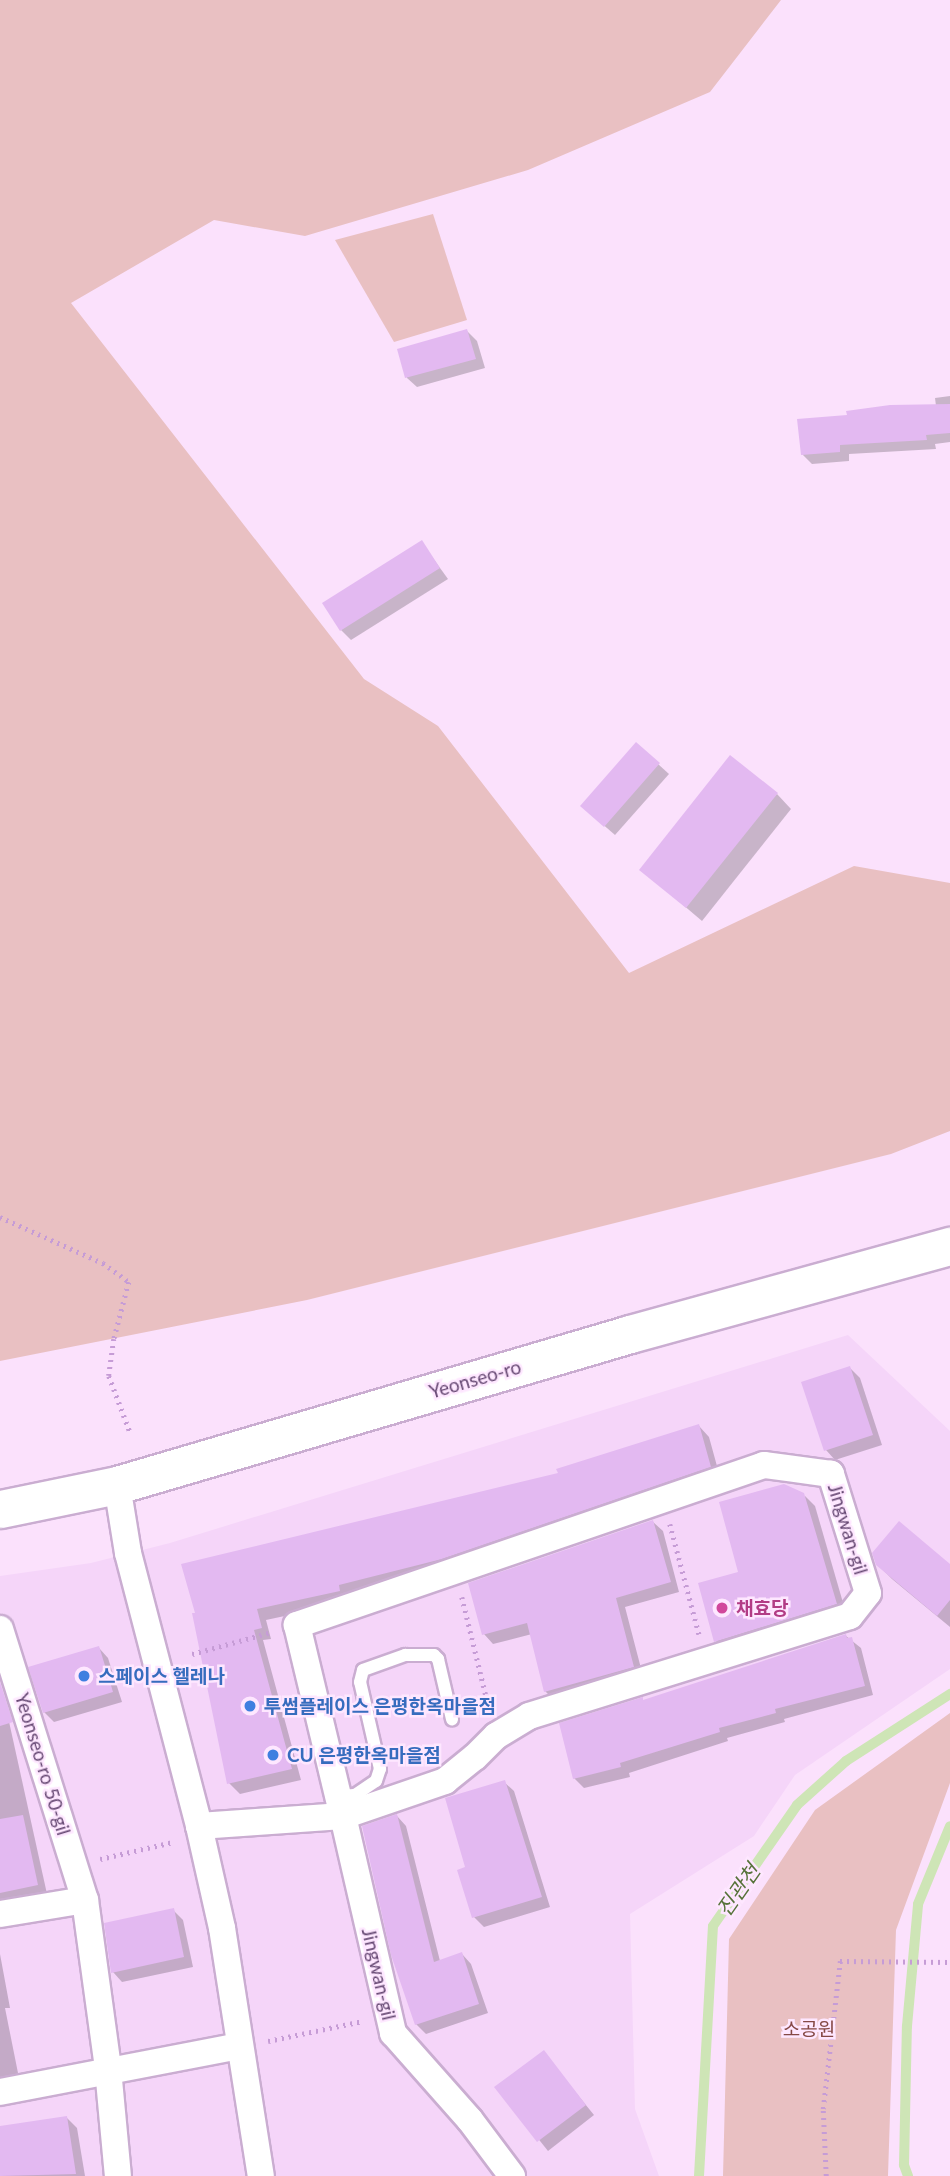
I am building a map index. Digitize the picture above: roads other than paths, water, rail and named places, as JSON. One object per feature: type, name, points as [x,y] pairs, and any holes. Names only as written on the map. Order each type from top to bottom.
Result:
[{"type":"main road","name":"Yeonseo-ro","points":[[0,1509],[117,1485],[630,1334],[950,1246]]},
{"type":"street","name":"Jingwan-gil","points":[[200,1826],[340,1806],[445,1781],[496,1736],[528,1716],[850,1616],[868,1593],[831,1474],[764,1465],[297,1625],[340,1806],[393,2033],[470,2120],[512,2176]]},
{"type":"street","points":[[117,1485],[128,1553],[200,1826],[234,1992],[261,2176]]},
{"type":"street","name":"Yeonseo-ro 50-gil","points":[[0,1629],[85,1900],[108,2069],[118,2176]]},
{"type":"street","points":[[0,1914],[85,1900]]},
{"type":"street","points":[[0,2092],[108,2069],[240,2046]]},
{"type":"lane","points":[[340,1806],[376,1781],[380,1769],[360,1682],[363,1670],[405,1655],[434,1655],[438,1659],[453,1719]]},
{"type":"waterway","name":"진관천","points":[[699,2176],[713,1926],[797,1805],[846,1761],[950,1694]]},
{"type":"waterway","points":[[908,2176],[904,2165],[907,2026],[918,1904],[950,1826]]},
{"type":"place","name":"채효당","points":[[722,1608]]},
{"type":"place","name":"스페이스 헬레나","points":[[84,1676]]},
{"type":"place","name":"투썸플레이스 은평한옥마을점","points":[[250,1706]]},
{"type":"place","name":"CU 은평한옥마을점","points":[[273,1755]]},
{"type":"park label","name":"소공원","points":[[809,2029]]}]
